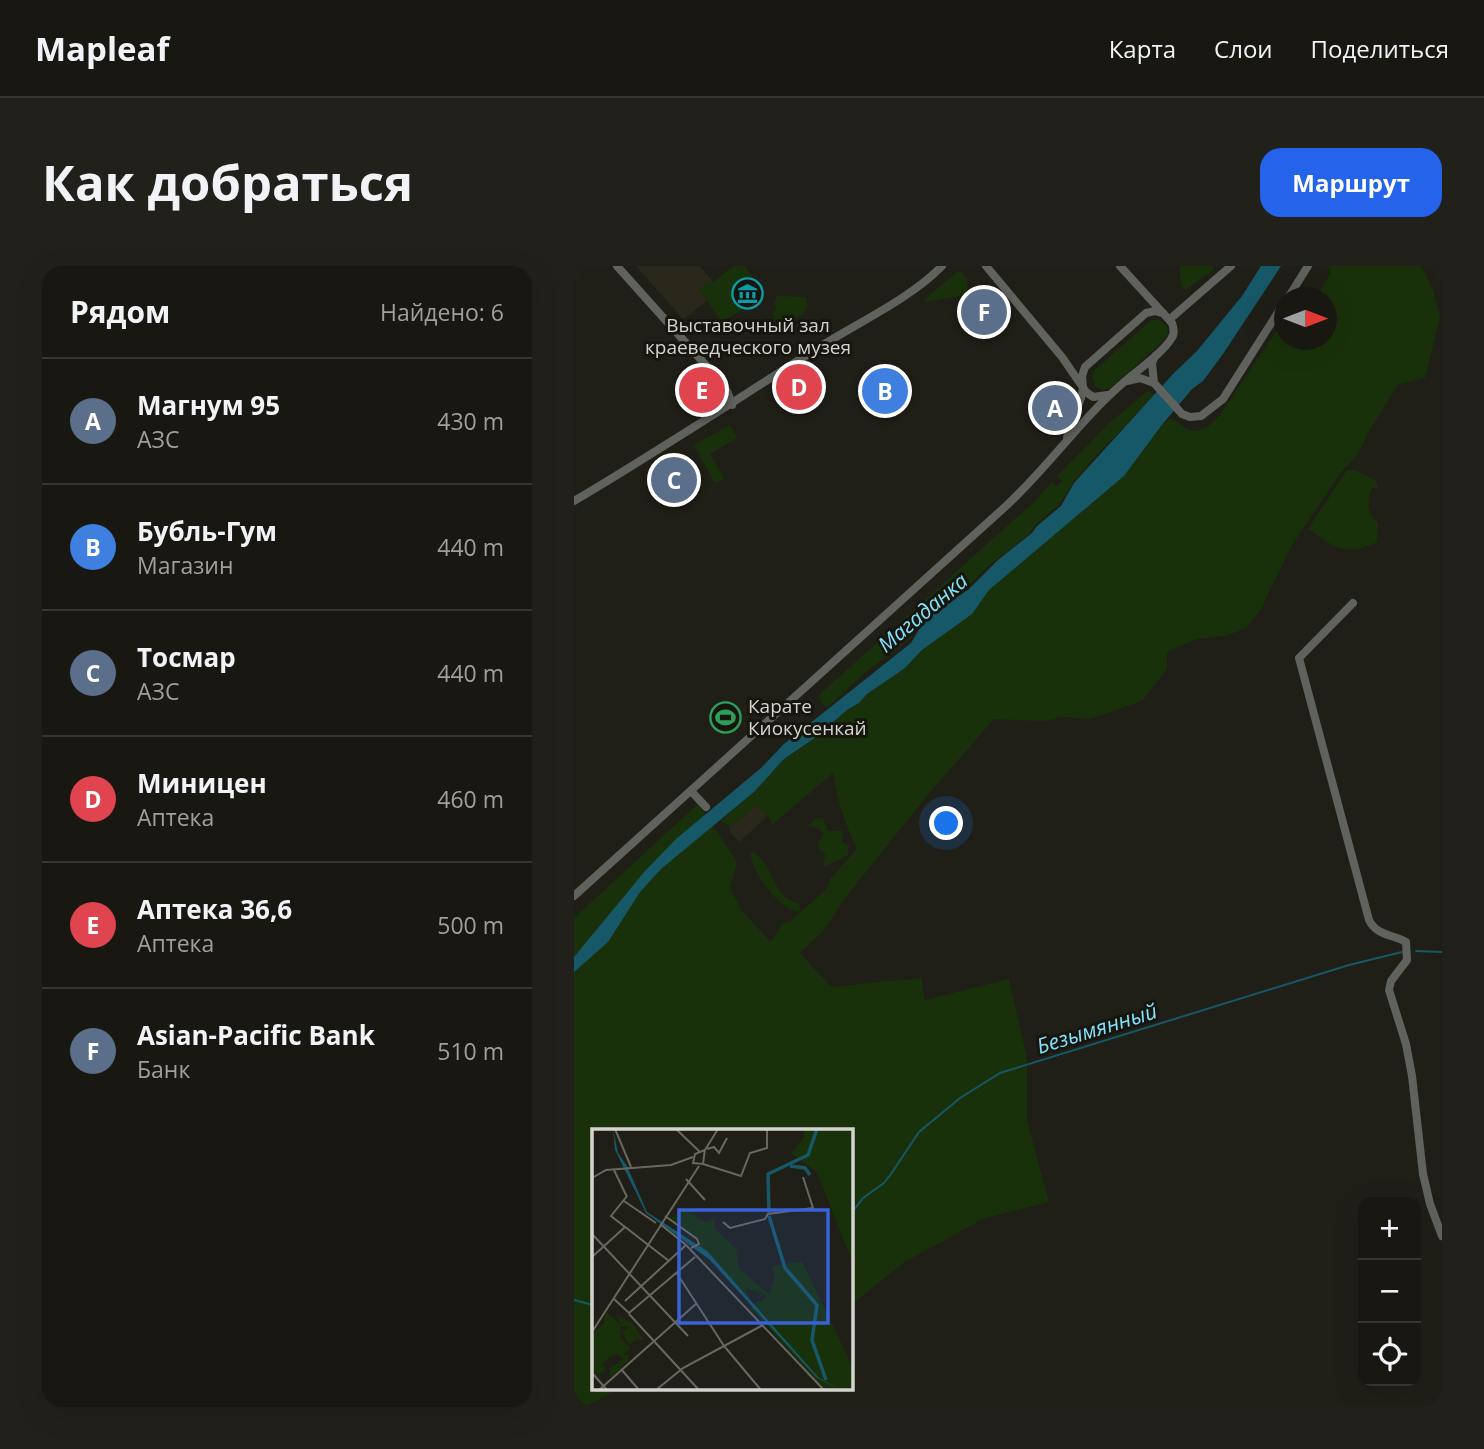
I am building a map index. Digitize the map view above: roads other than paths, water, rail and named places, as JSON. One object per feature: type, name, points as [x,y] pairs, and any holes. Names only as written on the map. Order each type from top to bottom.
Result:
[{"type":"street","points":[[617,266],[721,382],[729,393],[732,405]]},
{"type":"street","points":[[574,500],[732,405],[806,355],[872,317],[939,269],[950,266]]},
{"type":"street","points":[[986,266],[1062,357],[1083,388],[1093,397],[1110,394]]},
{"type":"street","points":[[574,896],[1006,506],[1043,470],[1064,442],[1110,394],[1166,345],[1174,328],[1168,317],[1120,266]]},
{"type":"street","points":[[1168,317],[1231,266]]},
{"type":"street","points":[[1295,287],[1308,266]]},
{"type":"street","points":[[1140,317],[1145,306],[1143,292]]},
{"type":"street","points":[[1064,442],[1074,419],[1083,388],[1082,376],[1089,361],[1140,317],[1155,311],[1168,317]]},
{"type":"street","points":[[1118,386],[1136,378],[1154,383],[1182,414],[1190,417],[1201,416],[1216,405],[1236,380],[1274,319]]},
{"type":"street","points":[[1154,383],[1152,363],[1156,354]]},
{"type":"street","points":[[1062,357],[1075,363],[1089,361]]},
{"type":"street","points":[[1353,603],[1300,658],[1369,920],[1379,932],[1400,938],[1408,947],[1407,960],[1391,981],[1389,990],[1406,1044],[1422,1163],[1430,1204],[1442,1236]]},
{"type":"street","points":[[691,791],[706,807]]},
{"type":"water","points":[[1261,266],[1281,266],[1203,381],[1192,389],[1161,426],[1124,476],[989,590],[972,614],[922,650],[905,668],[867,694],[816,737],[784,759],[754,792],[661,869],[640,892],[608,942],[574,972],[574,957],[645,871],[676,839],[761,768],[784,744],[911,643],[928,615],[968,590],[999,559],[1061,506],[1074,483],[1197,351],[1242,296]]},
{"type":"waterway","name":"Безымянный","points":[[1416,951],[1442,952]]},
{"type":"waterway","name":"Безымянный","points":[[852,1212],[863,1198],[884,1183],[919,1132],[960,1098],[1000,1073],[1349,965],[1402,952]]},
{"type":"waterway","name":"Безымянный","points":[[574,1300],[592,1305]]},
{"type":"place","name":"Выставочный зал краеведческого музея","points":[[748,294]]},
{"type":"place","name":"Asian-Pacific Bank","points":[[984,312]]},
{"type":"place","name":"Миницен","points":[[799,387]]},
{"type":"place","name":"Аптека 36,6","points":[[702,390]]},
{"type":"place","name":"Бубль-Гум","points":[[885,391]]},
{"type":"place","name":"Магнум 95","points":[[1055,408]]},
{"type":"place","name":"Тосмар","points":[[674,480]]},
{"type":"place","name":"Карате Киокусенкай","points":[[725,717]]},
{"type":"water label","name":"Магаданка","points":[[923,613]]}]
